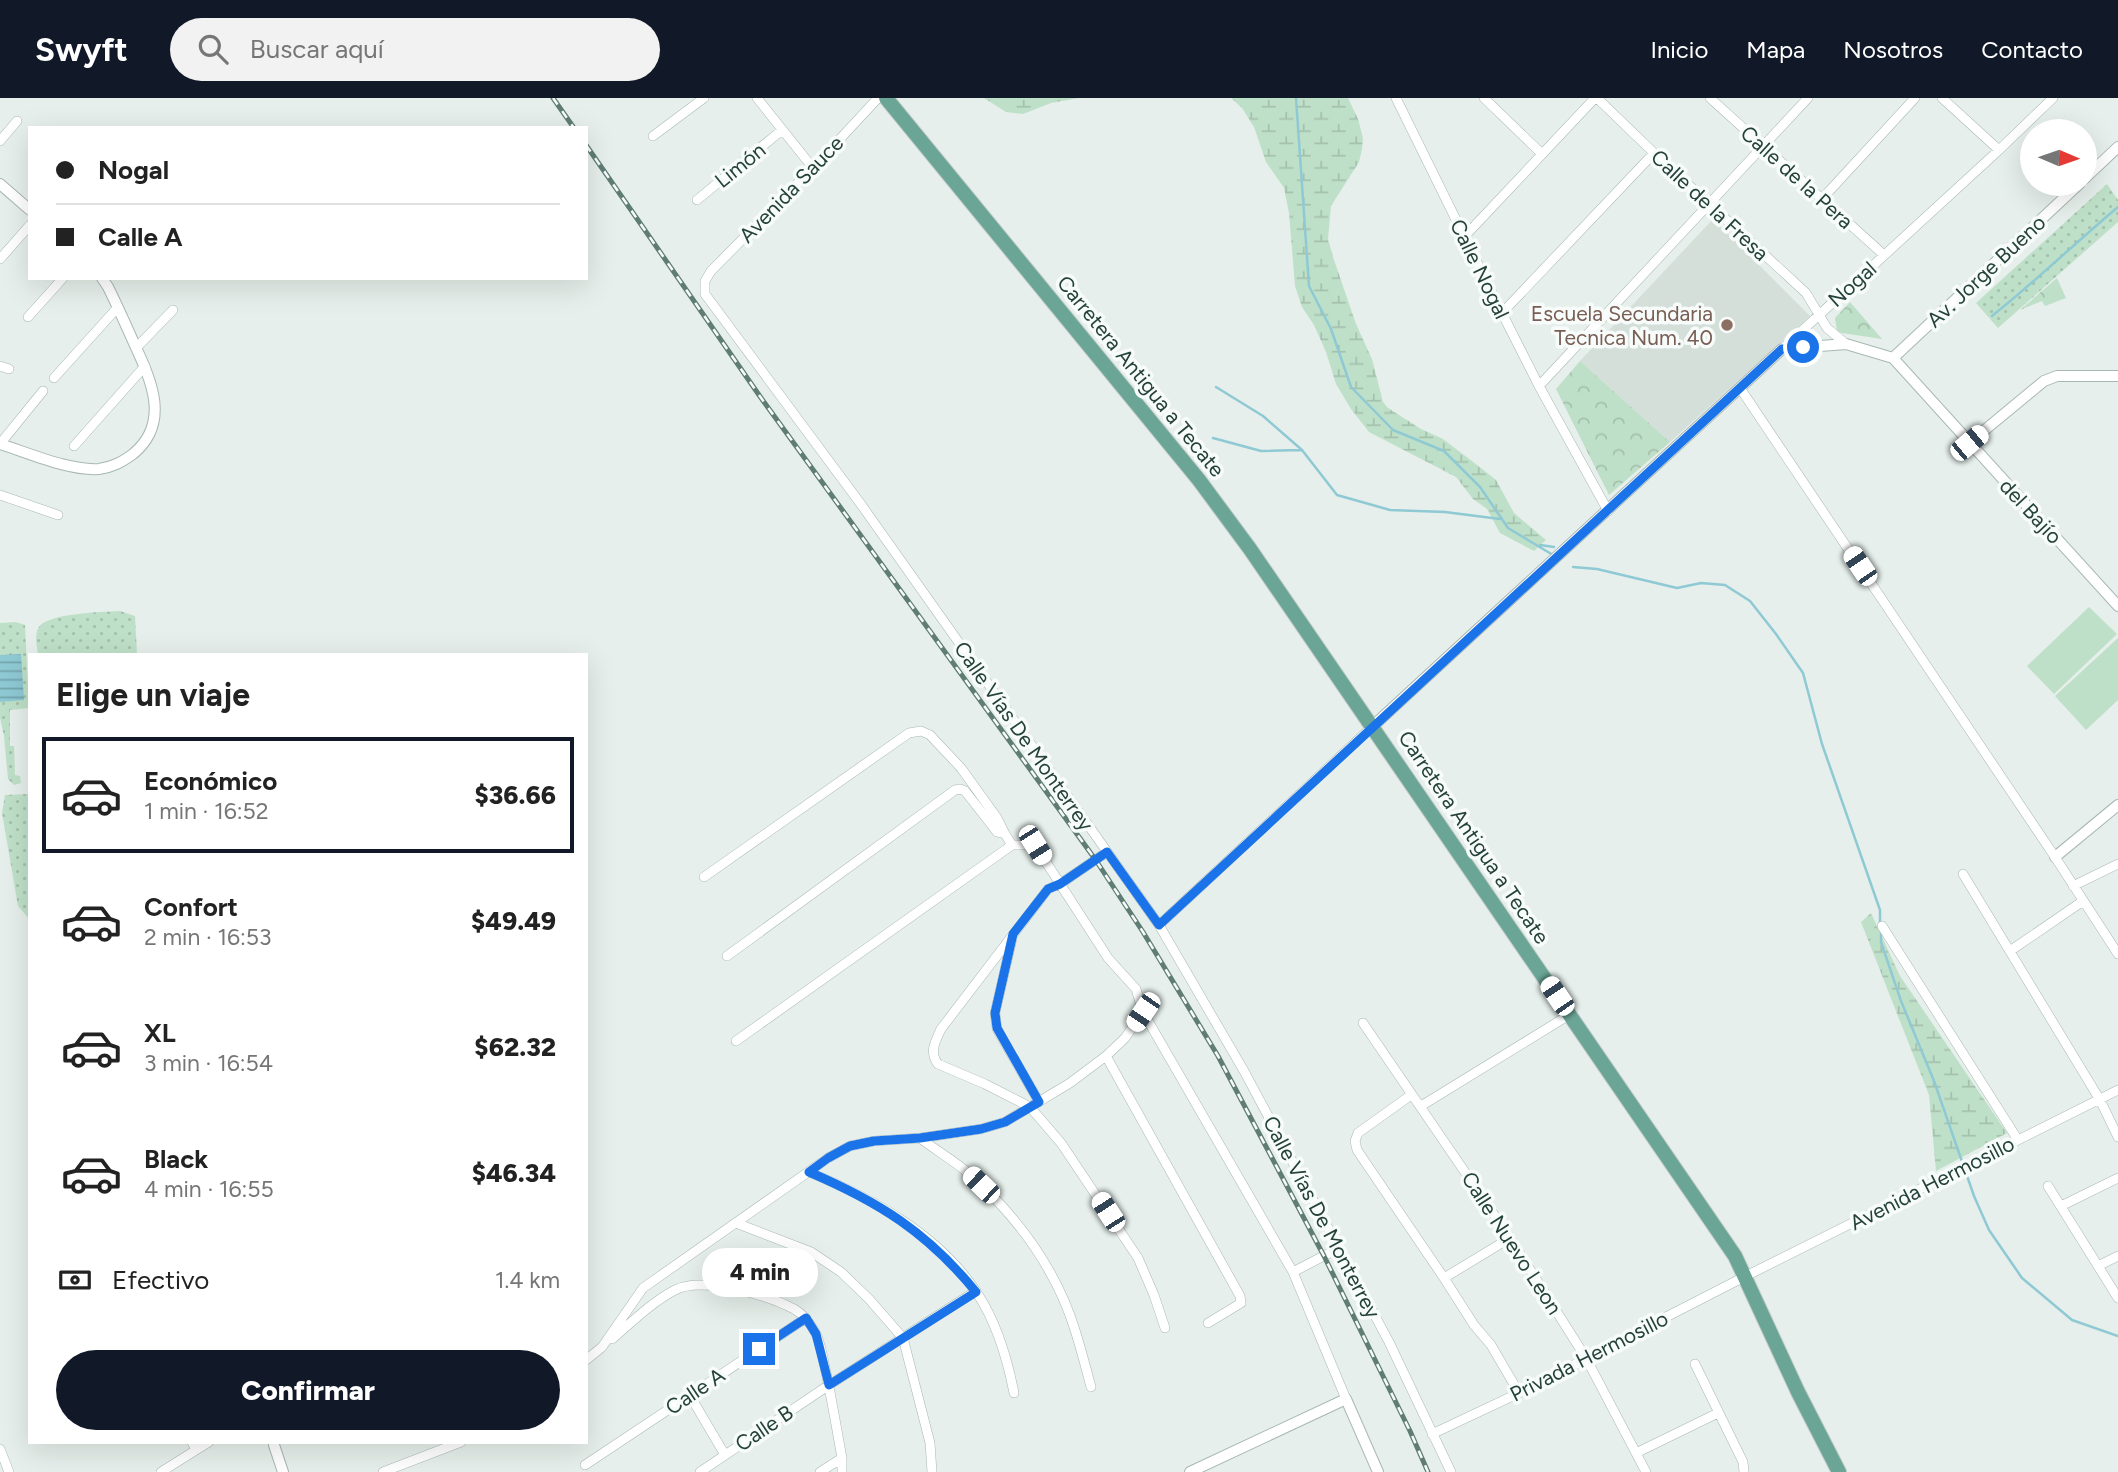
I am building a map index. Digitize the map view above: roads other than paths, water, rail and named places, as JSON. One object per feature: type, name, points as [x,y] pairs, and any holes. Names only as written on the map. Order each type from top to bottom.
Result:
[{"type":"main road","name":"Carretera Antigua a Tecate","points":[[894,101],[1208,491],[1373,726],[1735,1256],[1798,1392],[1839,1472]]},
{"type":"street","points":[[653,136],[704,98]]},
{"type":"street","points":[[757,98],[813,168]]},
{"type":"street","name":"Avenida Sauce","points":[[705,281],[711,271],[878,98]]},
{"type":"street","name":"Calle Nogal","points":[[1396,98],[1539,386],[1608,510]]},
{"type":"street","points":[[1484,98],[1542,154]]},
{"type":"street","points":[[1464,237],[1596,98]]},
{"type":"street","name":"Calle de la Fresa","points":[[1596,98],[1806,293],[1818,315]]},
{"type":"street","name":"Calle de la Pera","points":[[1710,98],[1884,255]]},
{"type":"street","points":[[1539,386],[1808,98]]},
{"type":"street","points":[[1821,200],[1915,98]]},
{"type":"street","points":[[1942,98],[1999,150]]},
{"type":"street","name":"Nogal","points":[[1373,726],[1999,150],[2052,98]]},
{"type":"street","points":[[0,141],[18,121]]},
{"type":"street","name":"Limón","points":[[697,200],[782,130]]},
{"type":"street","points":[[2097,167],[2118,147]]},
{"type":"street","points":[[1502,313],[1654,153]]},
{"type":"street","points":[[0,184],[27,203]]},
{"type":"street","name":"Av. Jorge Bueno","points":[[1893,358],[2066,196]]},
{"type":"street","points":[[0,259],[28,227]]},
{"type":"street","points":[[28,317],[61,280]]},
{"type":"street","points":[[43,391],[0,444],[76,467],[98,469],[119,465],[139,448],[150,432],[155,398],[145,366],[108,281]]},
{"type":"street","name":"Calle Vías De Monterrey","points":[[705,281],[705,294],[860,503],[1159,925],[1244,1070],[1389,1342],[1451,1472]]},
{"type":"street","points":[[54,378],[118,307]]},
{"type":"street","points":[[136,348],[173,310]]},
{"type":"street","name":"del Bajío","points":[[1818,315],[1827,328],[1846,344],[1893,358],[2118,606]]},
{"type":"street","points":[[1782,349],[1846,344]]},
{"type":"street","points":[[74,446],[145,366]]},
{"type":"street","points":[[1969,443],[2044,381],[2057,376],[2118,376]]},
{"type":"street","points":[[1740,388],[2118,954]]},
{"type":"street","points":[[0,495],[58,515]]},
{"type":"street","points":[[1159,925],[1373,726]]},
{"type":"street","points":[[704,877],[909,733],[921,731],[930,735],[961,768],[997,818],[1012,845]]},
{"type":"street","points":[[727,956],[955,790],[965,791],[997,831],[1005,834]]},
{"type":"street","points":[[2055,857],[2118,805]]},
{"type":"street","points":[[736,1041],[1012,845],[1035,845],[1108,958],[1136,989],[1143,1012],[1293,1272],[1378,1472]]},
{"type":"street","points":[[1107,852],[1060,884],[1048,889],[941,1030],[933,1048],[933,1057],[938,1064],[1030,1107],[1061,1143],[1139,1258],[1165,1328]]},
{"type":"street","points":[[2073,886],[2118,864]]},
{"type":"street","points":[[1963,874],[2100,1100],[2118,1137]]},
{"type":"street","points":[[2010,951],[2083,901]]},
{"type":"street","points":[[1882,926],[2018,1140]]},
{"type":"street","points":[[1013,934],[995,1013],[997,1028],[1039,1102]]},
{"type":"street","points":[[602,1347],[643,1288],[828,1158],[850,1146],[874,1141],[920,1138],[981,1129],[1005,1122],[1070,1083],[1106,1056],[1125,1038],[1143,1012]]},
{"type":"street","points":[[1421,1106],[1569,1015]]},
{"type":"street","name":"Calle Nuevo Leon","points":[[1363,1023],[1510,1238],[1586,1358],[1646,1472]]},
{"type":"street","points":[[1106,1056],[1240,1296],[1241,1303],[1208,1323]]},
{"type":"street","name":"Avenida Hermosillo","points":[[1746,1276],[2118,1090]]},
{"type":"street","points":[[1411,1095],[1357,1133],[1357,1150],[1490,1345],[1519,1393]]},
{"type":"street","points":[[920,1138],[970,1174],[992,1195],[1018,1223],[1040,1253],[1060,1290],[1075,1329],[1091,1387]]},
{"type":"street","points":[[809,1172],[869,1199],[938,1250],[976,1292],[1003,1347],[1013,1393]]},
{"type":"street","points":[[2061,1206],[2118,1178]]},
{"type":"street","points":[[2048,1186],[2118,1298]]},
{"type":"street","points":[[736,1223],[811,1252],[841,1272],[903,1338],[930,1443],[932,1472]]},
{"type":"street","points":[[1444,1278],[1510,1238]]},
{"type":"street","points":[[1293,1272],[1339,1248]]},
{"type":"street","points":[[2098,1266],[2118,1256]]},
{"type":"street","name":"Privada Hermosillo","points":[[1432,1434],[1555,1376],[1746,1276]]},
{"type":"street","points":[[588,1358],[677,1288],[707,1285],[733,1288],[795,1310],[806,1318],[816,1334],[829,1385],[842,1472]]},
{"type":"street","name":"Calle B","points":[[700,1472],[829,1385],[976,1292]]},
{"type":"street","name":"Calle A","points":[[585,1465],[806,1318]]},
{"type":"street","points":[[1695,1364],[1743,1462],[1744,1472]]},
{"type":"street","points":[[689,1394],[725,1455]]},
{"type":"street","points":[[1190,1472],[1346,1399]]},
{"type":"street","points":[[1636,1453],[1718,1413]]},
{"type":"street","points":[[383,1472],[456,1444]]},
{"type":"street","points":[[274,1445],[283,1472]]},
{"type":"street","points":[[160,1472],[194,1446]]},
{"type":"street","points":[[0,1449],[9,1472]]},
{"type":"street","points":[[820,1472],[842,1458]]},
{"type":"water","points":[[21,654],[24,700],[0,702],[0,655]]},
{"type":"waterway","points":[[1296,98],[1309,286],[1331,329],[1351,387],[1393,430],[1444,451],[1480,487],[1508,528],[1553,555]]},
{"type":"waterway","points":[[1992,316],[2118,207]]},
{"type":"waterway","points":[[1216,387],[1263,416],[1302,450],[1337,495],[1390,510],[1445,512],[1500,519]]},
{"type":"waterway","points":[[1213,438],[1261,451],[1302,450]]},
{"type":"waterway","points":[[1540,545],[1554,547]]},
{"type":"waterway","points":[[1573,567],[1597,569],[1677,588],[1701,583],[1725,585],[1750,601],[1803,673],[1822,744],[1880,910],[1880,925]]},
{"type":"waterway","points":[[1881,932],[1881,942],[1901,1001],[1934,1081],[1974,1196],[1989,1230],[2022,1278],[2072,1320],[2118,1336]]},
{"type":"railway","points":[[553,98],[573,126]]},
{"type":"railway","points":[[588,148],[759,395],[1095,859],[1143,932],[1218,1056],[1324,1256],[1428,1472]]},
{"type":"place","name":"Escuela Secundaria Tecnica Num. 40","points":[[1727,325]]}]
